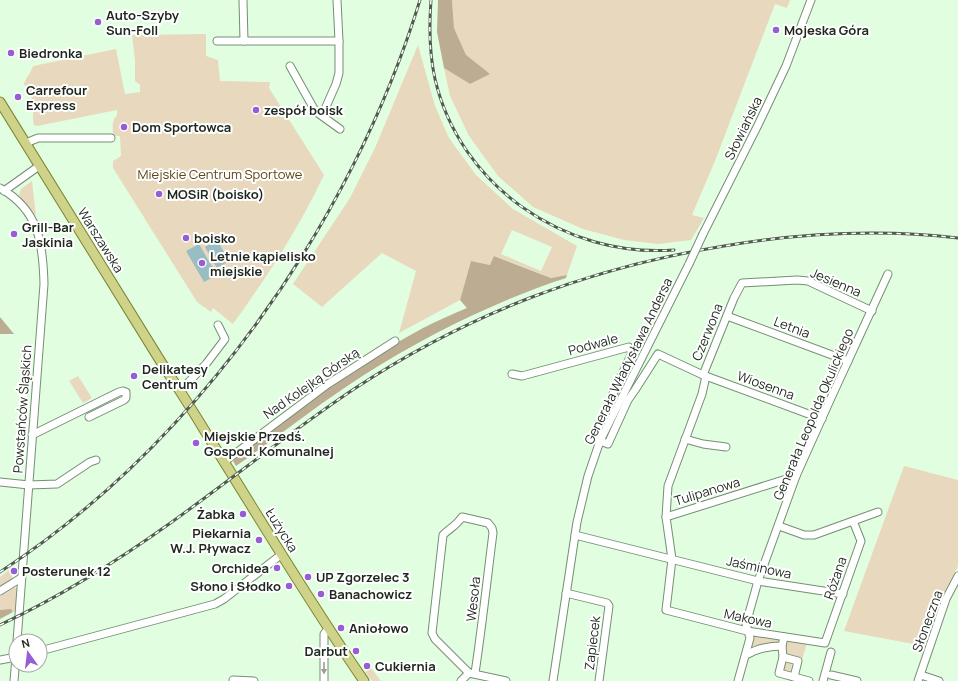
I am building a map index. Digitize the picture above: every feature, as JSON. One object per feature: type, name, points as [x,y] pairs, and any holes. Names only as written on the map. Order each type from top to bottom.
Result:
[{"type":"main road","name":"Warszawska","points":[[0,102],[180,391]]},
{"type":"main road","name":"Łużycka","points":[[180,391],[328,629],[364,681]]},
{"type":"street","points":[[243,0],[244,41]]},
{"type":"street","points":[[316,111],[322,111],[325,109],[339,73],[337,0]]},
{"type":"street","name":"Słowiańska","points":[[688,264],[786,66],[811,0]]},
{"type":"street","points":[[217,41],[339,41]]},
{"type":"street","points":[[290,66],[316,111],[340,130]]},
{"type":"street","points":[[26,143],[38,138],[111,138]]},
{"type":"street","points":[[2,190],[39,166]]},
{"type":"street","name":"Powstańców Śląskich","points":[[2,190],[15,199],[28,213],[38,232],[43,263],[44,284],[18,633]]},
{"type":"street","name":"Generała Władysława Andersa","points":[[553,681],[577,522],[588,476],[600,441],[688,264]]},
{"type":"street","name":"Generała Leopolda Okulickiego","points":[[738,681],[750,638],[746,624],[758,581],[796,476],[888,274]]},
{"type":"street","name":"Jesienna","points":[[742,283],[797,280],[808,281],[872,310]]},
{"type":"street","name":"Czerwona","points":[[600,441],[608,444],[628,400],[658,354],[704,375],[727,316],[742,283]]},
{"type":"street","name":"Letnia","points":[[727,316],[848,361]]},
{"type":"street","points":[[180,391],[206,364],[225,339],[218,325]]},
{"type":"street","name":"Nad Kolejką Górską","points":[[224,462],[328,384],[395,341]]},
{"type":"street","name":"Podwale","points":[[512,374],[522,376],[629,347],[632,353],[599,424],[598,433],[600,441]]},
{"type":"street","points":[[666,517],[668,486],[702,394],[704,375]]},
{"type":"street","name":"Wiosenna","points":[[704,375],[822,419]]},
{"type":"street","points":[[32,435],[119,392],[126,392],[126,398],[124,400],[89,418]]},
{"type":"street","points":[[685,439],[703,444],[726,447]]},
{"type":"street","points":[[0,482],[29,485],[57,484],[90,462],[96,460]]},
{"type":"street","name":"Tulipanowa","points":[[666,610],[672,559],[666,517],[796,476]]},
{"type":"street","points":[[779,526],[804,535],[814,535],[878,512]]},
{"type":"street","name":"Wesoła","points":[[462,517],[488,523],[492,528],[493,533],[484,599],[483,620],[472,673],[433,636],[432,630],[443,535],[456,526],[462,517]]},
{"type":"street","name":"Różana","points":[[825,643],[861,541],[853,521]]},
{"type":"street","name":"Jaśminowa","points":[[575,535],[758,581],[843,594]]},
{"type":"street","points":[[48,649],[215,604],[224,599],[282,554]]},
{"type":"street","name":"Słoneczna","points":[[939,681],[919,678],[946,599],[958,576]]},
{"type":"street","points":[[0,591],[21,578]]},
{"type":"street","name":"Zapiecek","points":[[566,593],[607,603],[609,606],[599,681]]},
{"type":"street","name":"Makowa","points":[[666,610],[747,631],[825,643]]},
{"type":"street","points":[[324,681],[324,634],[328,629]]},
{"type":"street","points":[[784,637],[782,646],[783,657],[779,673],[809,681]]},
{"type":"street","points":[[746,655],[759,648],[782,646]]},
{"type":"street","points":[[823,681],[831,652]]},
{"type":"street","points":[[783,657],[798,661],[794,677]]},
{"type":"street","points":[[461,681],[472,673],[506,681]]},
{"type":"street","points":[[830,675],[857,681]]},
{"type":"street","points":[[233,680],[254,681]]},
{"type":"green space","points":[[452,0],[790,0],[787,8],[775,4],[715,161],[692,215],[704,218],[691,240],[658,244],[624,240],[583,229],[533,207],[498,176],[469,136],[450,96],[444,68],[470,84],[466,55],[454,28]]},
{"type":"green space","name":"Miejskie Centrum Sportowe","points":[[206,34],[206,56],[218,60],[220,81],[270,82],[269,88],[324,175],[282,252],[233,324],[213,308],[211,312],[197,302],[113,168],[113,161],[121,156],[120,136],[113,136],[113,122],[117,115],[117,110],[37,126],[34,125],[33,122],[32,99],[24,84],[33,66],[116,49],[125,94],[140,92],[140,85],[135,81],[135,60],[132,35]]},
{"type":"green space","points":[[418,45],[435,106],[449,138],[476,175],[513,209],[577,246],[567,275],[551,278],[495,256],[490,265],[471,261],[460,300],[399,333],[416,271],[382,253],[322,307],[293,284],[350,198],[375,148]],"holes":[[[512,230],[552,247],[541,271],[501,254]]]},
{"type":"green space","points":[[32,181],[36,216],[19,195],[21,189]]},
{"type":"green space","points":[[78,376],[92,398],[83,403],[69,381]]},
{"type":"green space","points":[[904,466],[958,480],[958,566],[941,599],[924,646],[844,631]]},
{"type":"green space","points":[[9,570],[13,579],[0,589],[0,577]]},
{"type":"green space","points":[[14,588],[17,588],[16,611],[0,610],[0,596]]},
{"type":"green space","points":[[757,636],[777,638],[779,640],[778,642],[749,650],[752,639]]},
{"type":"green space","points":[[789,641],[807,643],[802,660],[787,657],[786,644]]},
{"type":"green space","points":[[784,660],[792,663],[790,673],[783,673]]},
{"type":"green space","points":[[371,668],[381,681],[372,681],[365,672]]},
{"type":"shaded area","points":[[438,0],[452,0],[454,28],[466,55],[490,74],[470,84],[444,68],[437,32]]},
{"type":"shaded area","points":[[494,256],[551,278],[567,275],[566,278],[488,308],[412,346],[348,386],[236,466],[233,461],[278,425],[349,373],[423,328],[467,308],[460,300],[471,261],[490,265]]},
{"type":"shaded area","points":[[0,317],[14,334],[0,334]]},
{"type":"shaded area","points":[[11,609],[13,612],[0,619],[0,610]]},
{"type":"water","points":[[217,240],[229,261],[217,268],[205,247]]},
{"type":"water","name":"Letnie kąpielisko miejskie","points":[[199,244],[217,275],[204,282],[186,251]]},
{"type":"water","points":[[236,268],[239,273],[237,278],[232,279],[227,276],[228,271]]},
{"type":"railway","points":[[0,572],[71,520],[139,460],[201,394],[258,322],[308,246],[353,166],[390,84],[420,0]]},
{"type":"railway","points":[[431,0],[430,30],[435,79],[448,117],[468,152],[493,182],[523,208],[557,228],[594,242],[633,249],[674,250]]},
{"type":"railway","points":[[0,625],[44,603],[129,552],[331,405],[397,362],[486,316],[532,297],[625,267],[674,255],[724,246],[812,235],[870,233],[929,235],[958,238]]},
{"type":"place","name":"Auto-Szyby Sun-Foll","points":[[98,22]]},
{"type":"place","name":"Mojeska Góra","points":[[776,30]]},
{"type":"place","name":"Biedronka","points":[[11,53]]},
{"type":"place","name":"Carrefour Express","points":[[18,97]]},
{"type":"place","name":"zespół boisk","points":[[256,110]]},
{"type":"place","name":"Dom Sportowca","points":[[124,127]]},
{"type":"place","name":"MOSiR (boisko)","points":[[159,194]]},
{"type":"place","name":"Grill-Bar Jaskinia","points":[[14,234]]},
{"type":"place","name":"boisko","points":[[186,238]]},
{"type":"place","name":"Letnie kąpielisko miejskie","points":[[202,263]]},
{"type":"place","name":"Delikatesy Centrum","points":[[134,376]]},
{"type":"place","name":"Miejskie Przedś. Gospod. Komunalnej","points":[[196,443]]},
{"type":"place","name":"Żabka","points":[[243,514]]},
{"type":"place","name":"Piekarnia W.J. Pływacz","points":[[259,540]]},
{"type":"place","name":"Orchidea","points":[[277,568]]},
{"type":"place","name":"Posterunek 12","points":[[14,571]]},
{"type":"place","name":"UP Zgorzelec 3","points":[[308,577]]},
{"type":"place","name":"Słono i Słodko","points":[[289,586]]},
{"type":"place","name":"Banachowicz","points":[[321,594]]},
{"type":"place","name":"Aniołowo","points":[[341,628]]},
{"type":"place","name":"Darbut","points":[[356,651]]},
{"type":"place","name":"Cukiernia","points":[[367,666]]}]
